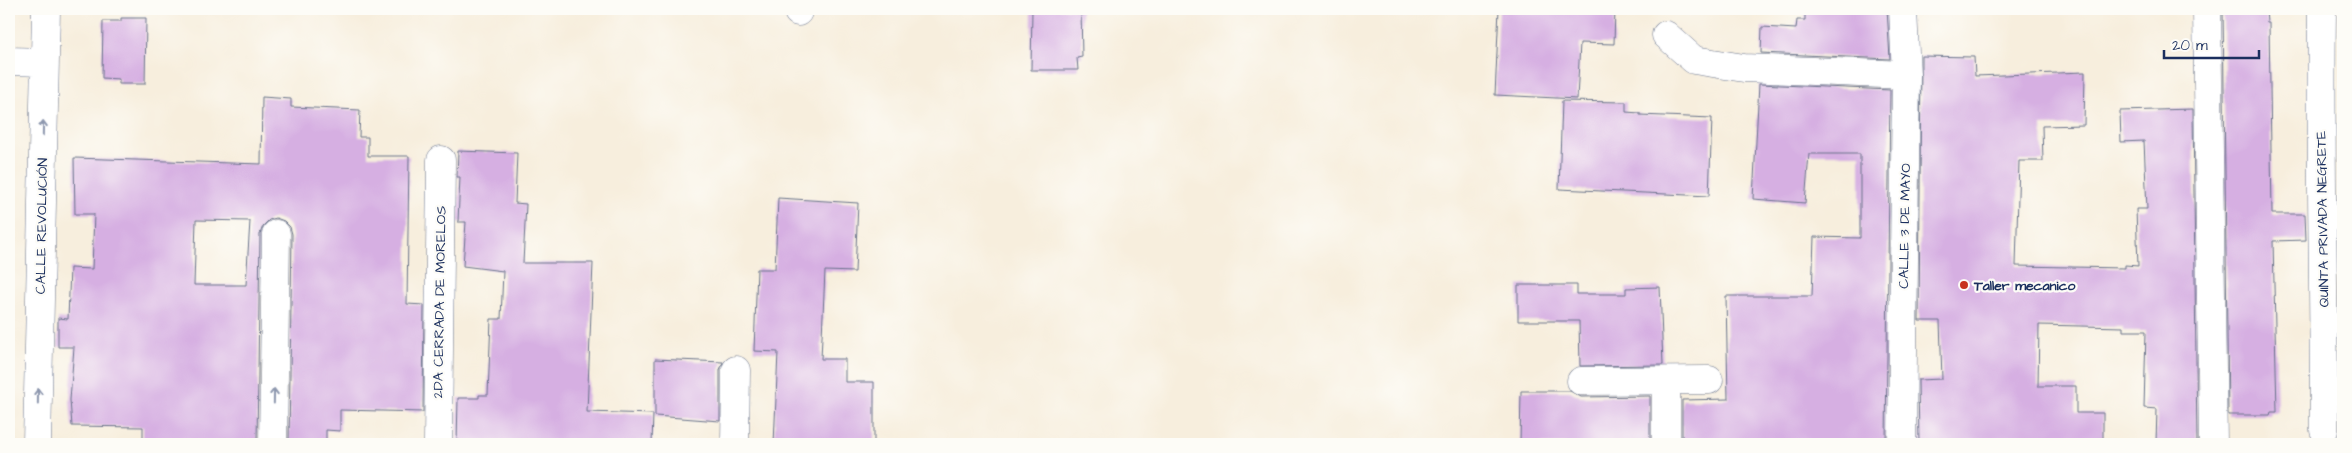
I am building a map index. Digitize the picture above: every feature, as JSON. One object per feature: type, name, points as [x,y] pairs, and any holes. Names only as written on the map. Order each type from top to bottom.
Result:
[{"type":"street","name":"CALLE REVOLUCIÓN","points":[[38,444],[46,9]]},
{"type":"street","name":"CALLE 3 DE MAYO","points":[[1902,444],[1906,75],[1903,9]]},
{"type":"street","points":[[2207,9],[2213,444]]},
{"type":"street","name":"QUINTA PRIVADA NEGRETE","points":[[2322,9],[2332,116],[2334,243],[2324,430]]},
{"type":"street","points":[[1666,35],[1694,60],[1744,68],[1906,75]]},
{"type":"street","points":[[9,61],[44,62]]},
{"type":"street","name":"2DA CERRADA DE MORELOS","points":[[438,444],[441,160]]},
{"type":"street","points":[[273,444],[276,234]]},
{"type":"street","points":[[735,444],[736,370]]},
{"type":"street","points":[[1581,381],[1709,380]]},
{"type":"street","points":[[1666,381],[1666,444]]},
{"type":"building","points":[[1032,9],[1081,9],[1082,57],[1077,58],[1078,70],[1031,70]]},
{"type":"building","points":[[1499,9],[1615,9],[1614,44],[1580,43],[1577,99],[1495,95]]},
{"type":"building","points":[[1818,9],[1887,9],[1890,59],[1761,53],[1762,27],[1796,29],[1797,20],[1805,20],[1805,11],[1818,12]]},
{"type":"building","points":[[2223,9],[2266,9],[2267,23],[2269,23],[2272,214],[2305,214],[2306,240],[2273,241],[2277,412],[2271,412],[2270,415],[2228,415]]},
{"type":"building","points":[[121,18],[146,18],[145,84],[119,84],[119,79],[102,78],[103,21],[121,21]]},
{"type":"building","points":[[1921,56],[1974,57],[1975,76],[2085,72],[2084,125],[2042,126],[2043,161],[2019,161],[2016,266],[2125,268],[2125,265],[2138,266],[2136,209],[2147,209],[2144,141],[2121,142],[2120,111],[2193,109],[2197,444],[2156,443],[2157,409],[2144,408],[2146,331],[2123,331],[2123,327],[2039,325],[2038,386],[2076,386],[2076,413],[2103,413],[2103,444],[1919,444],[1918,380],[1942,379],[1940,321],[1919,321]]},
{"type":"building","points":[[1759,84],[1890,90],[1886,442],[1682,444],[1682,400],[1728,399],[1726,296],[1812,296],[1814,237],[1860,238],[1860,154],[1809,154],[1805,203],[1753,199]]},
{"type":"building","points":[[262,97],[291,99],[291,107],[360,110],[359,137],[368,137],[368,156],[409,156],[407,304],[424,305],[423,412],[340,410],[340,431],[326,430],[326,444],[292,444],[292,442],[289,442],[292,234],[290,227],[284,221],[276,218],[269,220],[263,226],[260,234],[257,441],[237,441],[237,444],[143,444],[143,427],[72,426],[70,400],[74,347],[58,347],[58,318],[68,319],[70,268],[92,269],[94,214],[75,214],[74,158],[261,164]],"holes":[[[196,220],[250,221],[246,285],[194,285]]]},
{"type":"building","points":[[1562,101],[1626,102],[1626,112],[1640,113],[1640,115],[1712,118],[1709,196],[1559,189]]},
{"type":"building","points":[[458,151],[517,153],[515,203],[526,204],[523,263],[593,263],[587,412],[653,414],[652,444],[457,444],[458,398],[479,398],[479,395],[488,395],[491,319],[501,319],[503,271],[463,266],[466,222],[458,222],[460,177],[457,177]]},
{"type":"building","points":[[778,198],[858,203],[855,272],[825,271],[821,359],[845,359],[845,382],[874,382],[874,444],[774,444],[778,352],[754,351],[757,269],[775,269]]},
{"type":"building","points":[[1518,285],[1577,285],[1577,294],[1626,294],[1626,288],[1660,287],[1663,365],[1580,366],[1579,321],[1518,321]]},
{"type":"building","points":[[655,359],[723,362],[720,370],[720,421],[655,416]]},
{"type":"building","points":[[1521,391],[1570,391],[1581,397],[1650,396],[1650,444],[1520,444]]},
{"type":"place","name":"Taller mecanico","points":[[1964,285]]}]
